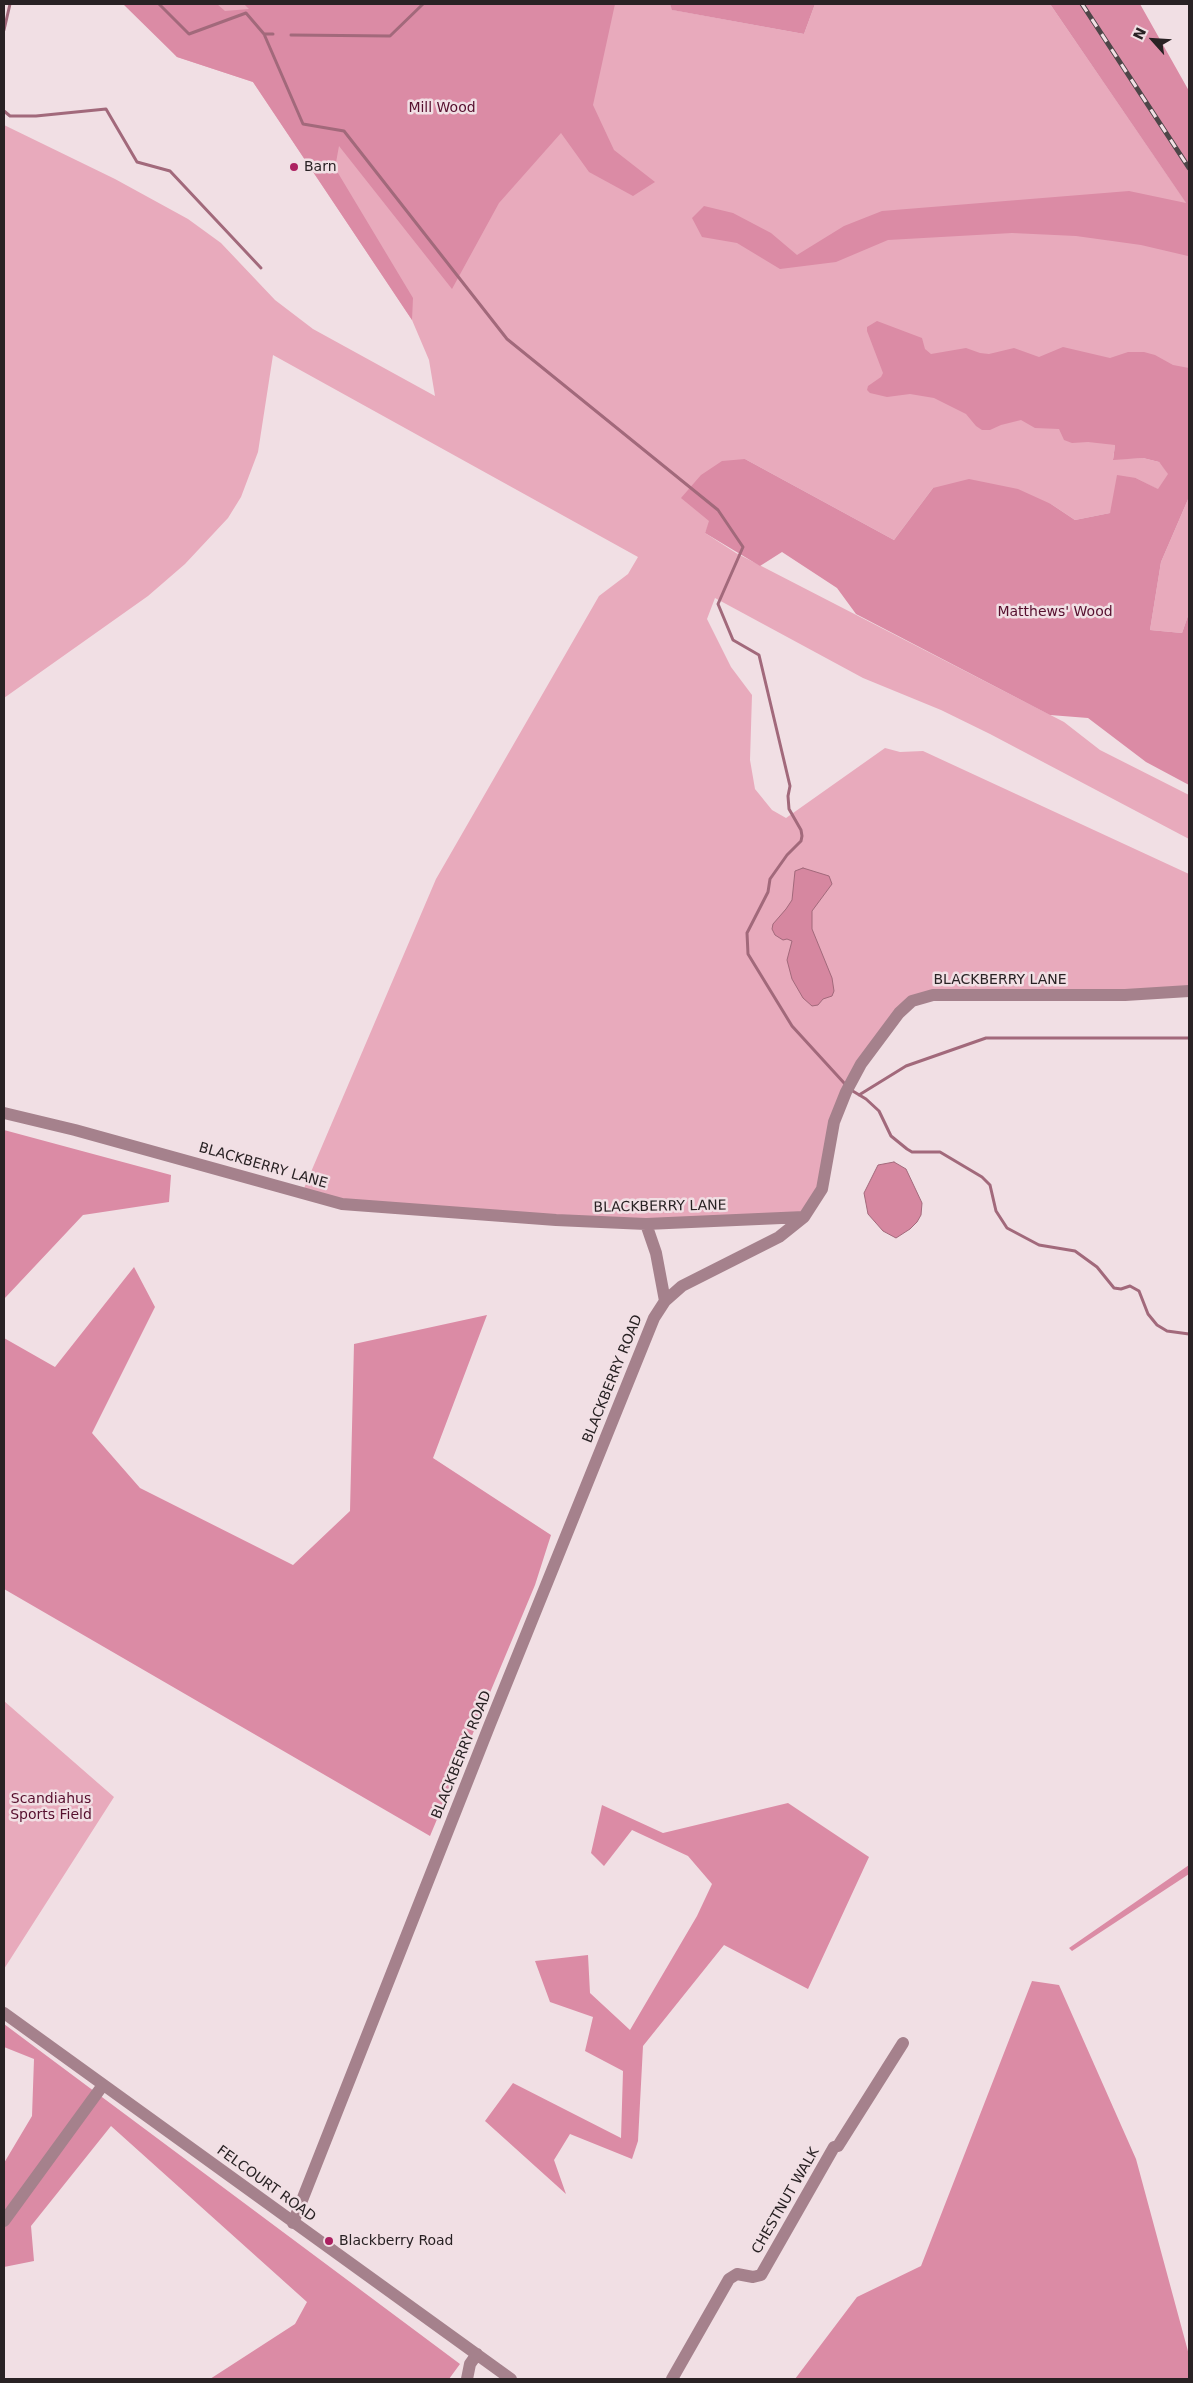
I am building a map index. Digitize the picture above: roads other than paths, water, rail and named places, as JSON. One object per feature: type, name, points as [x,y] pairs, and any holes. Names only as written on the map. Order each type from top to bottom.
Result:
[{"type":"street","name":"BLACKBERRY LANE","points":[[4,1113],[75,1130],[342,1204],[556,1220],[646,1224],[804,1217],[818,1196],[824,1182],[834,1122],[846,1092],[867,1057],[899,1013],[912,1001],[933,994],[1125,995],[1189,990]]},
{"type":"street","name":"BLACKBERRY ROAD","points":[[293,2223],[657,1312],[665,1301],[690,1281],[778,1237],[804,1217]]},
{"type":"street","points":[[646,1224],[656,1253],[665,1301]]},
{"type":"street","name":"FELCOURT ROAD","points":[[4,2014],[511,2379]]},
{"type":"street","name":"CHESTNUT WALK","points":[[672,2379],[729,2279],[737,2274],[753,2277],[761,2275],[834,2147],[838,2146],[903,2044]]},
{"type":"street","points":[[4,2220],[103,2085]]},
{"type":"street","points":[[466,2379],[470,2364],[477,2354]]},
{"type":"waterway","points":[[4,30],[10,4]]},
{"type":"waterway","points":[[159,4],[189,34],[246,13],[264,34],[303,124],[344,131],[507,339],[718,510],[743,547],[718,604],[733,640],[759,655],[790,786],[788,796],[789,809],[801,830],[802,836],[801,841],[787,855],[770,879],[768,892],[747,933],[748,954],[792,1026],[845,1084]]},
{"type":"waterway","points":[[291,35],[390,36],[423,4]]},
{"type":"waterway","points":[[264,34],[273,34]]},
{"type":"waterway","points":[[4,111],[10,116],[36,116],[106,109],[137,162],[170,171],[261,268]]},
{"type":"waterway","points":[[859,1095],[906,1066],[986,1038],[1189,1038]]},
{"type":"waterway","points":[[851,1090],[866,1099],[879,1111],[891,1136],[907,1149],[912,1152],[940,1152],[982,1177],[990,1185],[996,1211],[1007,1228],[1039,1245],[1075,1251],[1097,1267],[1114,1288],[1121,1289],[1130,1286],[1139,1291],[1148,1314],[1157,1325],[1167,1331],[1189,1334]]},
{"type":"railway","points":[[1082,4],[1189,168]]},
{"type":"place","name":"Barn","points":[[294,167]]},
{"type":"place","name":"Blackberry Road","points":[[329,2241]]},
{"type":"park label","name":"Mill Wood","points":[[442,108]]},
{"type":"park label","name":"Matthews' Wood","points":[[1055,612]]},
{"type":"park label","name":"Scandiahus Sports Field","points":[[51,1808]]}]
